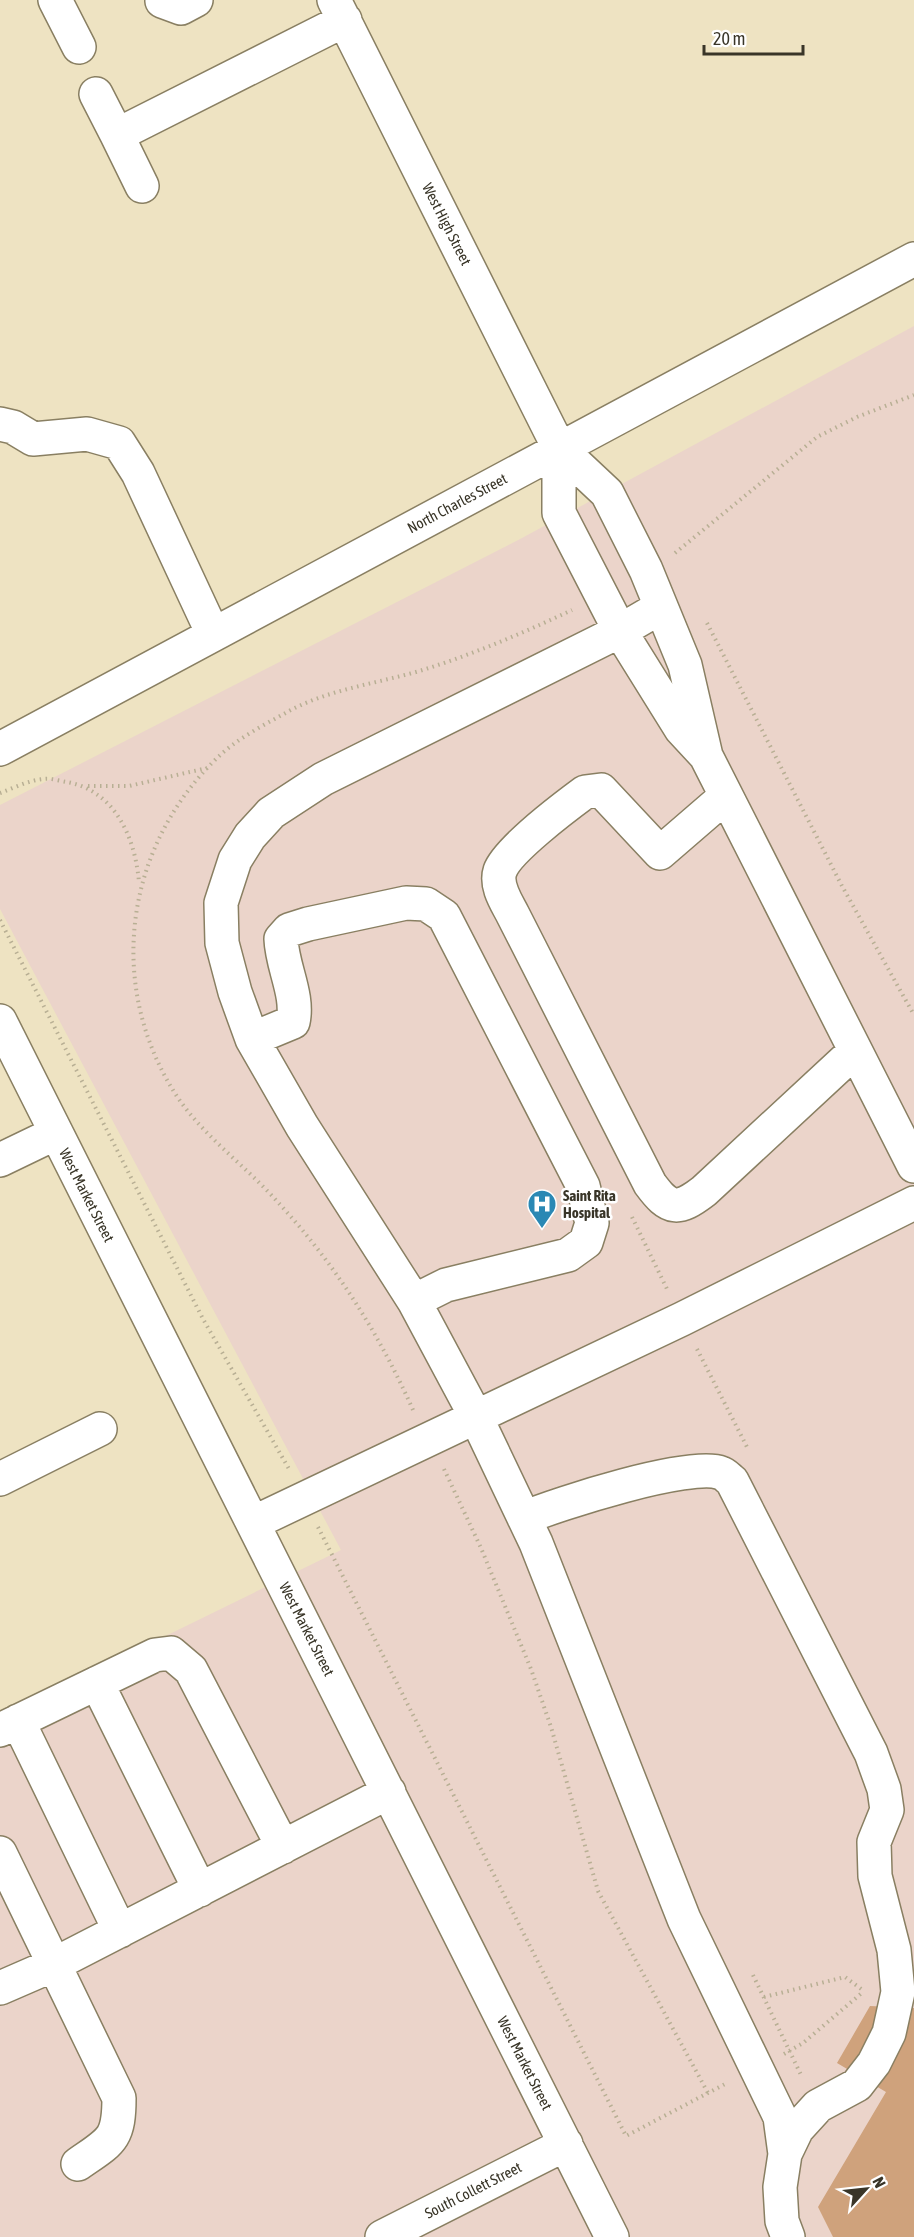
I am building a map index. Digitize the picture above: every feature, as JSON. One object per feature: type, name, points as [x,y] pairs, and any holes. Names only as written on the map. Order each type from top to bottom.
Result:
[{"type":"street","points":[[55,0],[79,48]]},
{"type":"street","points":[[140,0],[144,9],[163,0],[181,8],[196,0]]},
{"type":"street","points":[[117,135],[339,10]]},
{"type":"street","name":"West High Street","points":[[339,10],[560,448]]},
{"type":"street","points":[[96,94],[142,186]]},
{"type":"street","name":"North Charles Street","points":[[0,749],[914,259]]},
{"type":"street","points":[[0,424],[14,427],[33,438],[87,434],[119,443],[138,473],[213,634]]},
{"type":"street","points":[[560,448],[607,493],[662,607],[685,665],[705,756]]},
{"type":"street","points":[[560,448],[559,513],[620,631],[681,729],[705,756],[914,1166]]},
{"type":"street","points":[[662,607],[620,631],[323,779],[284,803],[250,836],[235,860],[222,903],[222,943],[235,992],[252,1039],[302,1126],[414,1301],[475,1415],[524,1518],[684,1919],[780,2117],[785,2154],[780,2187],[782,2221],[788,2237]]},
{"type":"street","points":[[726,796],[660,853],[600,790],[585,792],[512,854],[500,872],[500,888],[650,1184],[663,1201],[675,1206],[689,1203],[855,1051]]},
{"type":"street","points":[[252,1039],[293,1022],[296,1010],[281,947],[281,939],[289,930],[362,910],[406,903],[426,904],[444,916],[583,1186],[592,1223],[586,1242],[568,1255],[446,1285],[414,1301]]},
{"type":"street","name":"West Market Street","points":[[0,1021],[612,2237]]},
{"type":"street","points":[[0,1161],[56,1133]]},
{"type":"street","points":[[252,1522],[682,1319],[914,1203]]},
{"type":"street","points":[[0,1479],[100,1429]]},
{"type":"street","points":[[524,1518],[594,1493],[656,1479],[703,1472],[721,1473],[732,1481],[741,1497],[871,1753],[884,1790],[887,1810],[874,1842],[875,1876],[894,1950],[898,1992],[889,2033],[874,2063],[857,2085],[818,2106],[797,2129],[785,2154]]},
{"type":"street","points":[[120,1931],[9,1726],[155,1655],[171,1653],[191,1670],[283,1847]]},
{"type":"street","points":[[97,1683],[200,1890]]},
{"type":"street","points":[[0,1988],[53,1965],[389,1792]]},
{"type":"street","points":[[0,1853],[119,2098],[118,2126],[109,2142],[78,2164]]},
{"type":"street","name":"South Collett Street","points":[[382,2237],[566,2144]]},
{"type":"path","points":[[667,545],[672,556],[817,437],[857,417],[914,395]]},
{"type":"path","points":[[702,613],[848,897],[914,1015]]},
{"type":"path","points":[[0,793],[45,778],[81,785],[129,786],[208,768]]},
{"type":"path","points":[[81,785],[108,802],[121,820],[132,843],[140,885]]},
{"type":"path","points":[[441,1464],[485,1557],[531,1669],[551,1727],[598,1891],[708,2093]]},
{"type":"path","points":[[753,1975],[807,2087]]},
{"type":"path","points":[[764,1997],[845,1977],[864,1991]]},
{"type":"shaded area","name":"Saint Rita Hospital","points":[[914,326],[914,2237],[0,2237],[0,1717],[341,1550],[0,909],[0,805],[522,538]]},
{"type":"building","points":[[870,2006],[914,2008],[914,2237],[833,2237],[818,2207],[886,2092],[837,2063]]},
{"type":"place","name":"Saint Rita Hospital","points":[[542,1230]]}]
